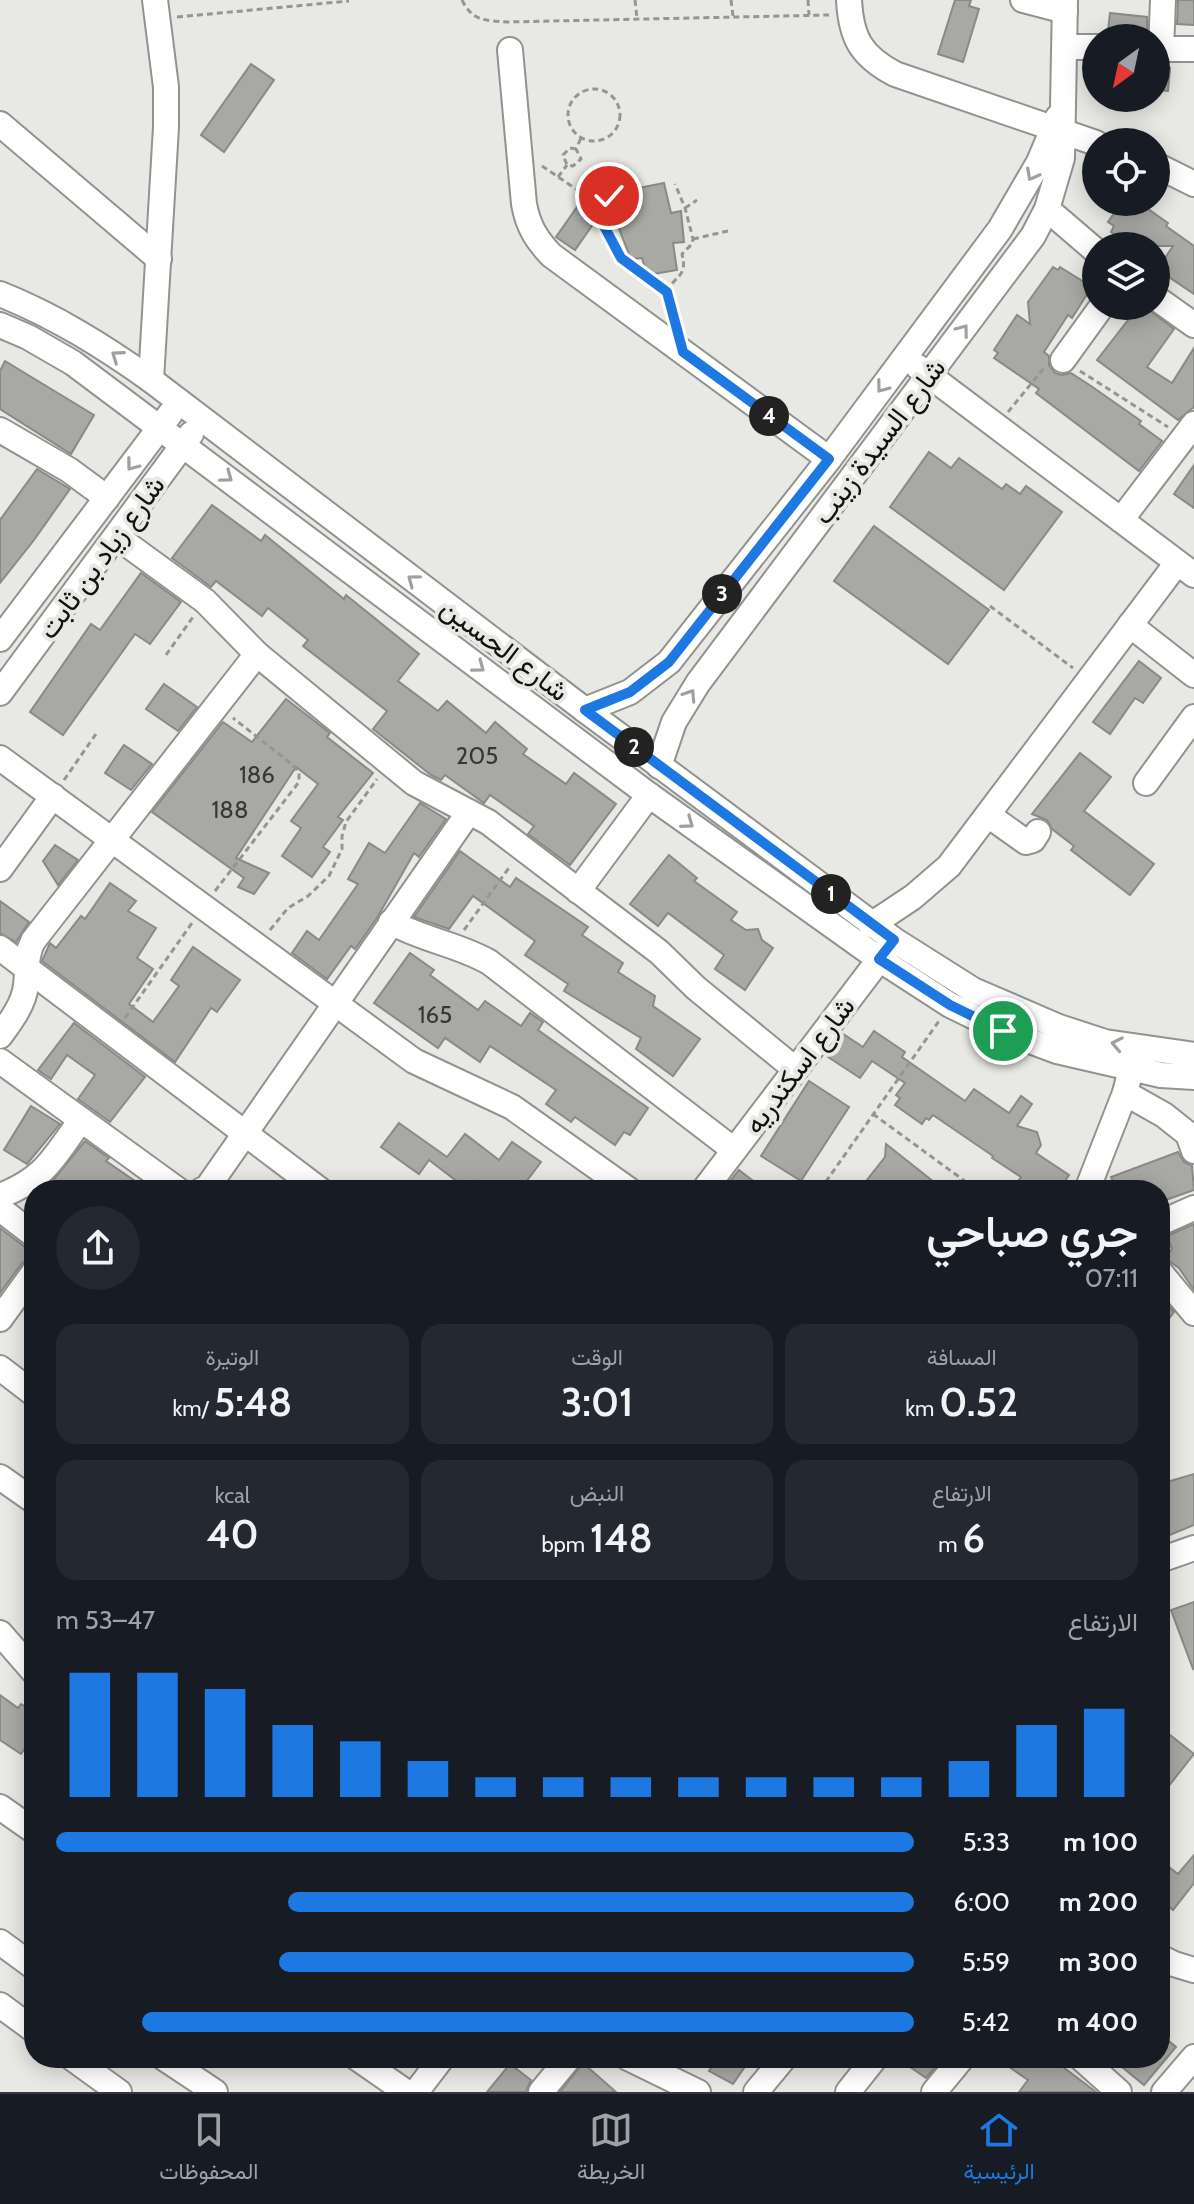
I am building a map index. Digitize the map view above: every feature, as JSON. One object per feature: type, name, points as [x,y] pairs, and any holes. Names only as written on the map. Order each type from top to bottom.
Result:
[{"type":"street","points":[[1023,0],[1065,6]]},
{"type":"street","points":[[1161,24],[1163,0]]},
{"type":"street","name":"شارع السيدة زينب","points":[[659,766],[674,722],[698,683],[1033,236],[1047,209],[1062,158],[1059,129],[1063,104],[1065,6]]},
{"type":"street","points":[[849,7],[854,33],[863,51],[877,65],[895,74],[1082,138]]},
{"type":"street","points":[[151,380],[166,87],[156,9]]},
{"type":"street","points":[[1065,47],[1082,47]]},
{"type":"street","points":[[1170,49],[1194,49]]},
{"type":"street","points":[[510,50],[528,223],[537,241],[551,255],[829,459]]},
{"type":"street","points":[[0,124],[159,259]]},
{"type":"street","name":"شارع السيدة زينب","points":[[585,710],[630,692],[669,662],[829,459],[1000,229],[1059,129]]},
{"type":"street","points":[[1170,172],[1194,184]]},
{"type":"street","points":[[1047,209],[1082,239]]},
{"type":"street","name":"شارع الحسين","points":[[0,294],[65,324],[105,347],[151,380],[871,925],[887,950],[1059,1027],[1105,1042],[1194,1055]]},
{"type":"street","points":[[1170,308],[1194,325]]},
{"type":"street","points":[[1063,360],[1092,320]]},
{"type":"street","name":"شارع الحسين","points":[[0,325],[73,363],[649,795],[887,950],[950,1005],[1003,1031],[1057,1051],[1161,1075],[1194,1077]]},
{"type":"street","points":[[871,925],[913,897],[949,866],[1130,625],[1186,569],[905,357]]},
{"type":"street","name":"شارع زياد بن ثابت","points":[[0,639],[178,402]]},
{"type":"street","name":"شارع زياد بن ثابت","points":[[0,693],[201,420]]},
{"type":"street","points":[[0,430],[69,470],[107,498]]},
{"type":"street","points":[[1121,520],[1189,430]]},
{"type":"street","points":[[117,537],[205,601],[257,654],[388,762],[422,788],[488,822],[659,952],[696,988],[795,1069]]},
{"type":"street","points":[[1130,625],[1194,675]]},
{"type":"street","points":[[0,1036],[21,1002],[26,985],[25,967],[33,941],[257,654]]},
{"type":"street","points":[[1146,783],[1194,717]]},
{"type":"street","points":[[0,758],[414,1061],[512,1107],[615,1180]]},
{"type":"street","points":[[578,891],[649,795]]},
{"type":"street","points":[[0,869],[53,796]]},
{"type":"street","points":[[213,1180],[469,812]]},
{"type":"street","points":[[988,815],[1026,842],[1033,840],[1038,832]]},
{"type":"street","points":[[391,922],[431,941],[453,945],[489,962],[734,1150]]},
{"type":"street","points":[[0,948],[307,1180]]},
{"type":"street","name":"شارع اسكندريه","points":[[712,1180],[887,950]]},
{"type":"street","points":[[0,1061],[164,1180]]},
{"type":"street","points":[[1091,1180],[1125,1093],[1131,1069]]},
{"type":"street","points":[[1125,1093],[1164,1115],[1188,1134],[1194,1151]]},
{"type":"street","points":[[33,1180],[81,1120]]},
{"type":"street","points":[[0,1196],[24,1186]]},
{"type":"street","points":[[1170,1219],[1194,1208]]},
{"type":"street","points":[[0,1209],[24,1227]]},
{"type":"street","points":[[1170,1284],[1194,1313]]},
{"type":"street","points":[[0,1319],[24,1286]]},
{"type":"street","points":[[0,1368],[24,1386]]},
{"type":"street","points":[[0,1477],[24,1494]]},
{"type":"street","points":[[1170,1556],[1194,1548]]},
{"type":"street","points":[[0,1633],[24,1661]]},
{"type":"street","points":[[0,1807],[24,1824]]},
{"type":"street","points":[[0,1942],[24,1960]]},
{"type":"street","points":[[1170,1962],[1194,1970]]},
{"type":"street","points":[[0,2005],[24,2023]]},
{"type":"street","points":[[1164,2092],[1194,2057]]},
{"type":"street","points":[[86,2068],[119,2092]]},
{"type":"street","points":[[179,2068],[215,2092]]},
{"type":"street","points":[[371,2068],[406,2092]]},
{"type":"street","points":[[416,2092],[434,2068]]},
{"type":"street","points":[[541,2092],[561,2068]]},
{"type":"street","points":[[649,2068],[698,2092]]},
{"type":"street","points":[[756,2092],[776,2068]]},
{"type":"street","points":[[848,2092],[867,2068]]},
{"type":"street","points":[[934,2092],[954,2068]]},
{"type":"street","points":[[1092,2068],[1119,2092]]},
{"type":"path","points":[[257,0],[257,10]]},
{"type":"path","points":[[462,0],[468,12],[480,19],[507,22],[809,15],[849,7]]},
{"type":"path","points":[[635,0],[637,19]]},
{"type":"path","points":[[731,0],[733,17]]},
{"type":"path","points":[[808,0],[809,15]]},
{"type":"path","points":[[156,9],[257,10],[310,2],[349,1]]},
{"type":"path","points":[[587,90],[607,92],[619,108],[617,128],[601,140],[581,138],[568,122],[571,102],[587,90]]},
{"type":"path","points":[[576,149],[581,138]]},
{"type":"path","points":[[567,165],[563,155],[570,148],[576,149]]},
{"type":"path","points":[[567,165],[573,166],[581,159],[576,149]]},
{"type":"path","points":[[519,150],[594,207],[621,258],[667,292],[675,322]]},
{"type":"path","points":[[558,177],[567,165]]},
{"type":"path","points":[[675,184],[693,239]]},
{"type":"path","points":[[583,196],[616,189]]},
{"type":"path","points":[[594,207],[609,198],[608,191]]},
{"type":"path","points":[[685,208],[697,200]]},
{"type":"path","points":[[667,292],[682,274],[685,263],[682,254],[693,239],[728,231]]},
{"type":"path","points":[[996,426],[1047,364],[1056,358],[1189,430]]},
{"type":"path","points":[[166,655],[205,601]]},
{"type":"path","points":[[990,606],[1088,680]]},
{"type":"path","points":[[113,1034],[203,906],[299,782],[299,773],[293,765],[217,706]]},
{"type":"path","points":[[53,796],[96,734]]},
{"type":"path","points":[[257,946],[288,908],[308,896],[329,876],[342,849],[346,822],[388,762]]},
{"type":"path","points":[[453,945],[523,849]]},
{"type":"path","points":[[827,1180],[950,1005]]},
{"type":"path","points":[[873,1114],[962,1179]]},
{"type":"building","points":[[955,0],[971,0],[969,6],[979,9],[963,62],[938,54]]},
{"type":"building","points":[[1178,0],[1194,0],[1194,25],[1177,24]]},
{"type":"building","points":[[1110,13],[1147,17],[1147,24],[1109,24]]},
{"type":"building","points":[[251,64],[274,80],[224,152],[201,135]]},
{"type":"building","points":[[664,183],[671,213],[681,211],[684,242],[673,243],[677,270],[647,275],[642,258],[631,259],[610,206],[618,203],[614,193]]},
{"type":"building","points":[[577,207],[596,220],[575,250],[556,237]]},
{"type":"building","points":[[1112,216],[1158,216],[1168,223],[1166,226],[1194,246],[1194,294],[1170,278],[1170,250],[1173,246],[1170,246],[1170,232],[1111,232],[1114,226],[1108,222]]},
{"type":"building","points":[[1053,267],[1058,270],[1060,267],[1082,281],[1082,302],[1072,318],[1068,315],[1044,352],[1049,356],[1049,365],[1055,373],[1071,373],[1141,421],[1139,424],[1162,441],[1139,471],[1036,393],[1039,389],[994,358],[998,353],[994,350],[1017,315],[1030,324],[1028,302]]},
{"type":"building","points":[[1128,320],[1162,320],[1174,329],[1147,367],[1172,383],[1194,348],[1194,407],[1178,420],[1097,360]]},
{"type":"building","points":[[5,361],[94,415],[71,454],[0,409],[0,371]]},
{"type":"building","points":[[929,452],[951,468],[959,458],[1002,489],[1006,484],[1020,494],[1026,486],[1062,512],[1004,590],[890,507]]},
{"type":"building","points":[[1194,465],[1194,508],[1174,494]]},
{"type":"building","points":[[37,469],[70,489],[0,583],[0,520]]},
{"type":"building","points":[[212,505],[261,541],[265,535],[419,654],[398,681],[438,711],[447,701],[486,733],[495,722],[527,749],[523,754],[566,784],[574,773],[616,804],[570,865],[528,834],[534,826],[490,795],[484,803],[445,775],[441,780],[431,775],[373,729],[387,711],[303,646],[308,640],[268,608],[262,616],[216,581],[211,587],[172,558]]},
{"type":"building","points":[[874,526],[989,610],[948,664],[834,581]]},
{"type":"building","points":[[141,573],[181,602],[150,644],[135,634],[63,735],[30,712],[91,624],[100,630]]},
{"type":"building","points":[[1139,661],[1161,678],[1143,703],[1135,698],[1110,734],[1093,722]]},
{"type":"building","points":[[164,684],[197,707],[178,731],[146,709]]},
{"type":"building","points":[[286,699],[330,733],[327,737],[373,773],[338,817],[343,820],[323,847],[330,852],[312,877],[282,856],[301,828],[291,821],[318,784],[296,767],[236,858],[269,873],[254,894],[238,887],[244,878],[152,812],[223,722],[252,742]]},
{"type":"building","points":[[124,745],[152,764],[131,790],[105,773]]},
{"type":"building","points":[[1080,753],[1111,777],[1084,811],[1154,864],[1130,895],[1071,850],[1074,846],[1052,829],[1047,820],[1032,814]]},
{"type":"building","points":[[420,803],[446,819],[419,857],[414,853],[377,918],[355,949],[351,946],[327,979],[292,953],[307,931],[319,940],[358,884],[348,879],[369,843],[385,853]]},
{"type":"building","points":[[55,845],[78,860],[58,885],[43,861]]},
{"type":"building","points":[[460,851],[510,887],[516,878],[588,927],[582,935],[623,963],[618,972],[655,996],[653,1006],[700,1039],[673,1076],[636,1049],[641,1038],[564,991],[568,984],[525,955],[535,941],[473,896],[449,929],[414,917]]},
{"type":"building","points":[[669,855],[697,878],[694,881],[737,912],[731,920],[746,930],[758,929],[762,940],[773,948],[745,990],[715,969],[724,955],[668,913],[658,926],[630,904]]},
{"type":"building","points":[[110,883],[136,901],[128,911],[156,928],[137,958],[153,969],[129,1004],[153,1022],[179,986],[171,980],[193,947],[240,980],[217,1012],[211,1008],[175,1062],[42,961],[50,943],[56,948],[81,916],[85,919]]},
{"type":"building","points":[[0,901],[29,922],[16,942],[0,933]]},
{"type":"building","points":[[410,953],[434,970],[430,975],[478,1010],[485,1001],[521,1026],[530,1013],[543,1022],[538,1030],[648,1108],[630,1135],[624,1132],[615,1145],[575,1117],[571,1122],[546,1104],[556,1090],[490,1046],[480,1062],[445,1038],[438,1048],[374,1003]]},
{"type":"building","points":[[74,1023],[145,1077],[110,1122],[78,1099],[95,1075],[67,1055],[51,1079],[38,1070]]},
{"type":"building","points":[[874,1031],[905,1052],[902,1057],[965,1101],[974,1089],[1009,1113],[1021,1096],[1032,1104],[1017,1126],[1037,1132],[1041,1145],[1036,1153],[1069,1175],[1066,1180],[1019,1180],[1021,1177],[933,1115],[922,1124],[895,1105],[900,1098],[896,1095],[905,1083],[872,1061],[860,1078],[828,1057],[843,1034],[863,1047]]},
{"type":"building","points":[[809,1081],[849,1107],[802,1180],[761,1156]]},
{"type":"building","points":[[31,1106],[60,1124],[27,1164],[4,1150]]},
{"type":"building","points":[[399,1123],[447,1157],[465,1134],[499,1160],[512,1142],[541,1162],[528,1180],[455,1180],[429,1160],[419,1174],[381,1147]]},
{"type":"building","points":[[85,1141],[109,1158],[106,1161],[134,1180],[53,1180]]},
{"type":"building","points":[[886,1144],[931,1180],[867,1180],[885,1157]]},
{"type":"building","points":[[1178,1152],[1184,1162],[1192,1166],[1194,1190],[1170,1198],[1170,1180],[1112,1180],[1111,1177]]},
{"type":"building","points":[[739,1170],[752,1180],[731,1180]]},
{"type":"building","points":[[1194,1224],[1194,1290],[1179,1268],[1170,1262],[1170,1235]]},
{"type":"building","points":[[0,1228],[24,1246],[24,1262],[0,1293]]},
{"type":"building","points":[[1194,1474],[1194,1525],[1170,1535],[1170,1481]]},
{"type":"building","points":[[1194,1602],[1194,1668],[1193,1669],[1171,1610]]},
{"type":"building","points":[[0,1695],[18,1708],[21,1704],[24,1706],[24,1750],[21,1754],[0,1740]]},
{"type":"building","points":[[1170,1735],[1194,1754],[1170,1784]]},
{"type":"building","points":[[1194,1855],[1194,1883],[1173,1910],[1170,1907],[1170,1868],[1178,1874]]},
{"type":"building","points":[[507,2068],[515,2068],[531,2080],[526,2092],[487,2092]]},
{"type":"building","points":[[579,2068],[589,2068],[616,2092],[560,2092]]},
{"type":"building","points":[[711,2068],[744,2068],[733,2084],[709,2071]]},
{"type":"building","points":[[912,2068],[934,2068],[926,2078]]},
{"type":"building","points":[[1011,2068],[1064,2068],[1096,2092],[1019,2092],[1028,2080]]},
{"type":"building","points":[[1123,2068],[1158,2068],[1144,2085]]},
{"type":"route","points":[[609,196],[594,207],[621,258],[667,292],[683,352],[829,459],[669,662],[630,692],[585,710],[894,940],[879,959],[950,1005],[1003,1031]]}]
